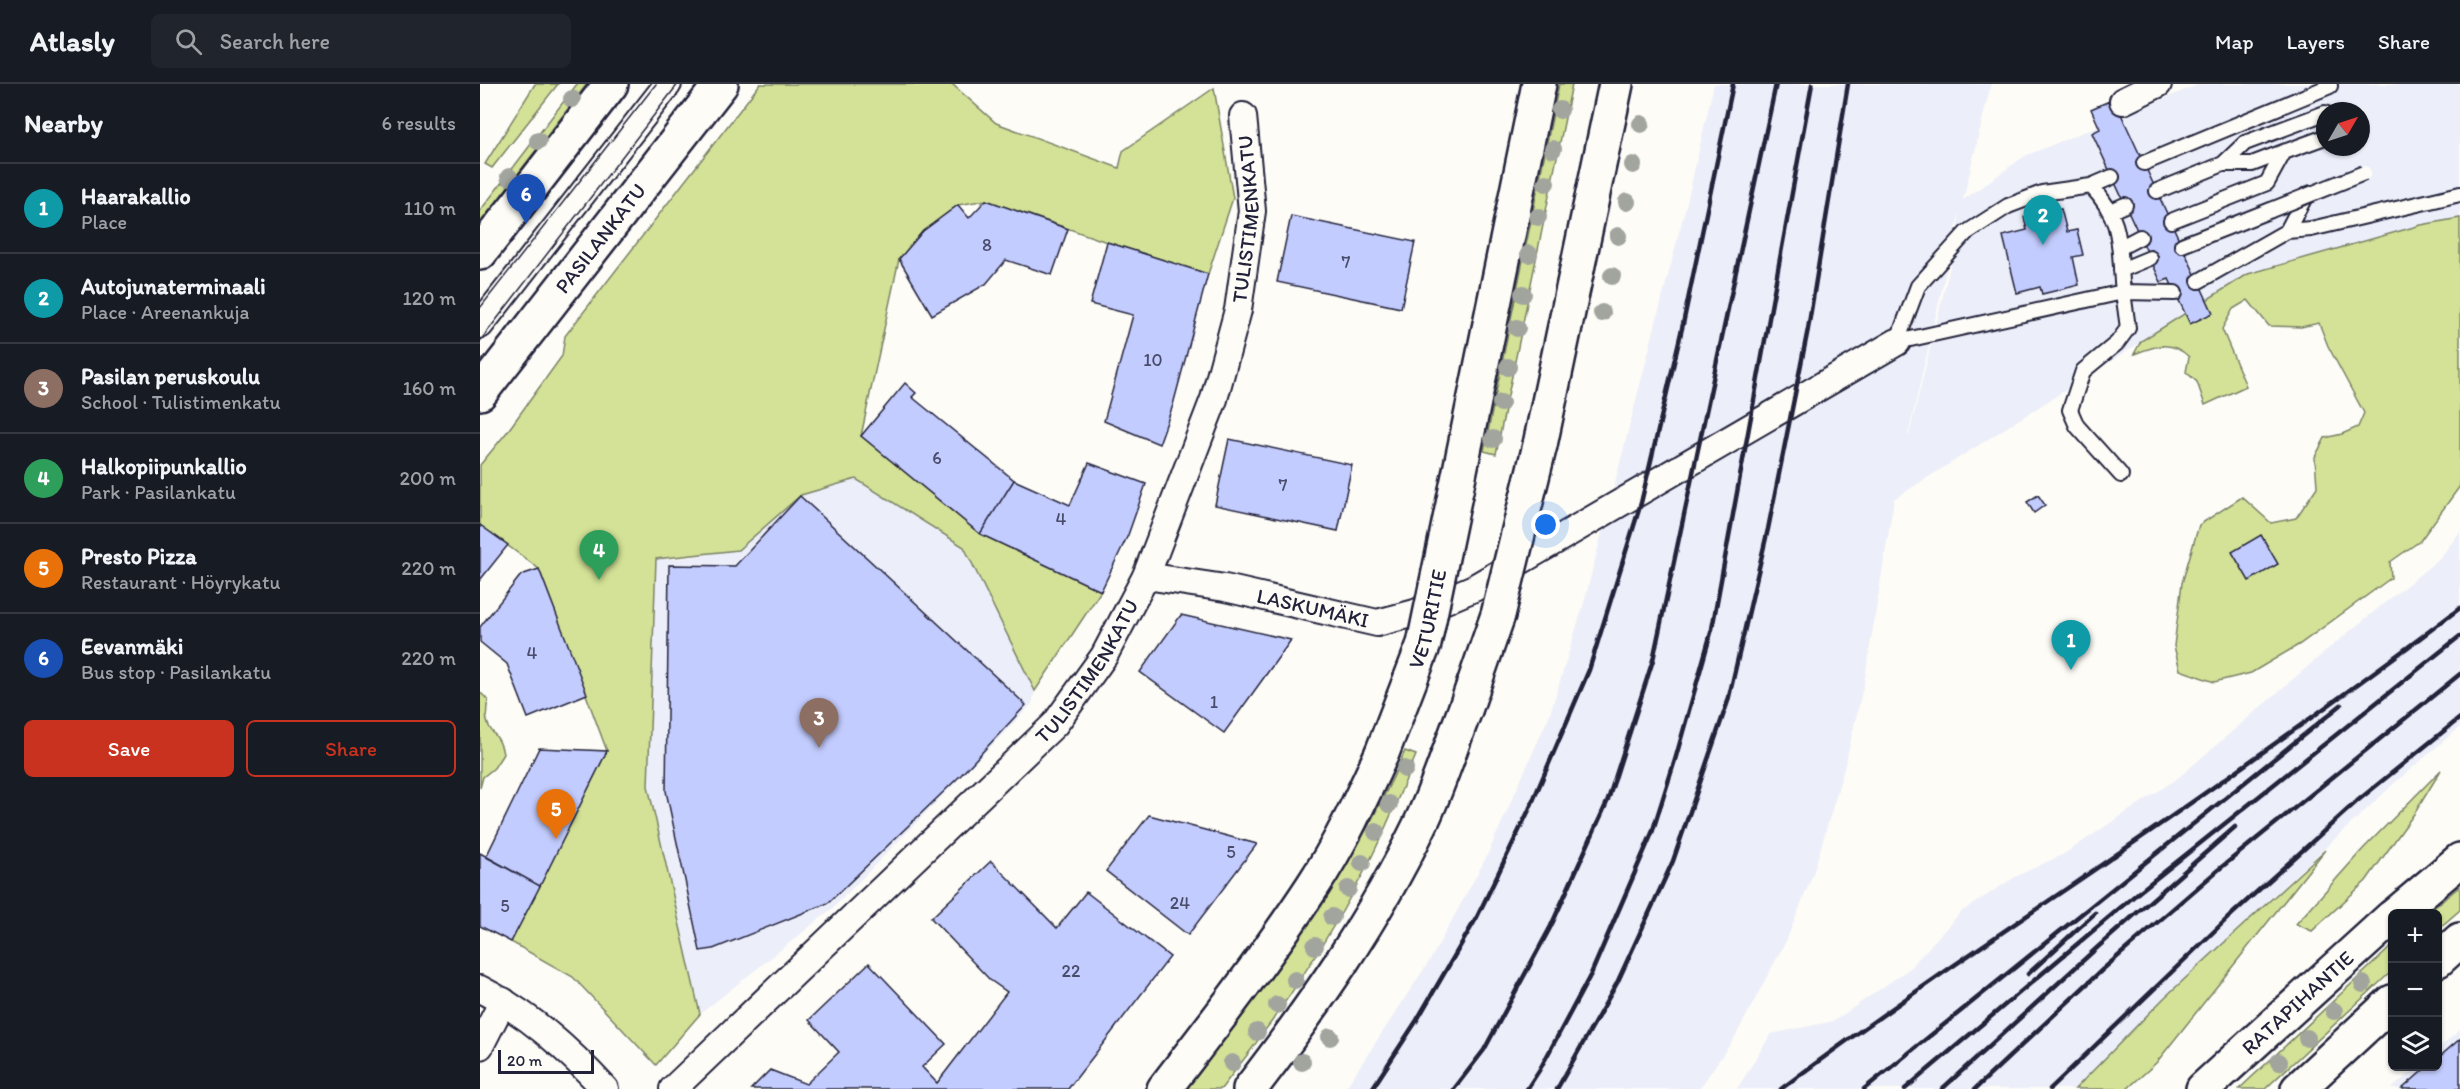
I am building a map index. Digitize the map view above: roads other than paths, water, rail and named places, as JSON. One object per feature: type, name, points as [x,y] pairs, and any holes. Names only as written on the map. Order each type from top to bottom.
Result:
[{"type":"main road","points":[[480,253],[611,84]]},
{"type":"main road","name":"PASILANKATU","points":[[480,393],[721,84]]},
{"type":"main road","name":"VETURITIE","points":[[1164,1089],[1248,980],[1313,885],[1351,819],[1382,753],[1424,644],[1539,84]]},
{"type":"main road","points":[[1250,1089],[1305,1017],[1388,889],[1422,822],[1465,710],[1498,615],[1540,446],[1616,84]]},
{"type":"main road","points":[[2402,909],[2460,860]]},
{"type":"main road","name":"RATAPIHANTIE","points":[[2203,1089],[2388,921]]},
{"type":"main road","points":[[2442,956],[2460,940]]},
{"type":"main road","points":[[2298,1089],[2388,1006]]},
{"type":"street","name":"PASILANKATU","points":[[480,326],[668,84]]},
{"type":"street","points":[[2123,101],[2158,84]]},
{"type":"street","name":"TULISTIMENKATU","points":[[673,1089],[1055,724],[1104,656],[1146,576],[1215,399],[1238,310],[1252,211],[1243,116]]},
{"type":"street","name":"LASKUMÄKI","points":[[1146,576],[1225,588],[1377,623],[1415,613],[1474,588],[1897,342]]},
{"type":"street","points":[[480,989],[503,1001],[562,1045],[605,1089]]},
{"type":"street","points":[[480,1046],[503,1001]]},
{"type":"lane","points":[[2144,163],[2330,86]]},
{"type":"lane","points":[[2244,120],[2270,132],[2316,116]]},
{"type":"lane","points":[[2157,191],[2223,164],[2245,143],[2316,116]]},
{"type":"lane","points":[[2223,164],[2252,164],[2316,140]]},
{"type":"lane","points":[[2171,221],[2267,183],[2284,152],[2316,140]]},
{"type":"lane","points":[[2182,245],[2271,210],[2364,172],[2306,195],[2287,231]]},
{"type":"lane","points":[[1897,342],[1918,286],[1966,233],[2008,206],[2042,193],[2091,186],[2112,177]]},
{"type":"lane","points":[[2091,186],[2111,211],[2121,247],[2121,270],[2128,328],[2117,343],[2083,370],[2070,410],[2077,426],[2121,475]]},
{"type":"lane","points":[[2199,281],[2287,231],[2311,229],[2460,195]]},
{"type":"lane","points":[[2111,211],[2125,205]]},
{"type":"lane","points":[[2121,247],[2140,237]]},
{"type":"lane","points":[[2121,270],[2150,258]]},
{"type":"lane","points":[[1897,342],[2123,292],[2175,292]]},
{"type":"tram line","points":[[480,308],[656,84]]},
{"type":"tram line","points":[[480,341],[678,84]]},
{"type":"railway","points":[[1372,1089],[1417,1020],[1477,917],[1529,810],[1589,670],[1641,503],[1683,324],[1733,84]]},
{"type":"railway","points":[[1454,1089],[1484,1050],[1551,926],[1608,800],[1653,660],[1776,84]]},
{"type":"railway","points":[[1527,1089],[1591,974],[1652,833],[1675,760],[1712,629],[1812,84]]},
{"type":"railway","points":[[1557,1089],[1617,983],[1673,861],[1728,701],[1768,529],[1808,329],[1848,84]]},
{"type":"railway","points":[[1781,1089],[1927,984],[2269,748],[2460,608]]},
{"type":"railway","points":[[1905,1089],[2139,892],[2460,636]]},
{"type":"railway","points":[[1975,1089],[2102,970],[2218,870],[2460,674]]},
{"type":"railway","points":[[1864,1089],[2341,705]]},
{"type":"railway","points":[[2050,1089],[2230,916],[2356,802],[2460,718]]},
{"type":"railway","points":[[1942,1089],[2099,946],[2235,827]]},
{"type":"railway","points":[[2028,974],[2095,913]]},
{"type":"place","name":"Eevanmäki","points":[[526,224]]},
{"type":"place","name":"Autojunaterminaali","points":[[2043,245]]},
{"type":"place","name":"Halkopiipunkallio","points":[[599,580]]},
{"type":"place","name":"Haarakallio","points":[[2071,670]]},
{"type":"place","name":"Pasilan peruskoulu","points":[[819,748]]},
{"type":"place","name":"Presto Pizza","points":[[556,839]]}]
